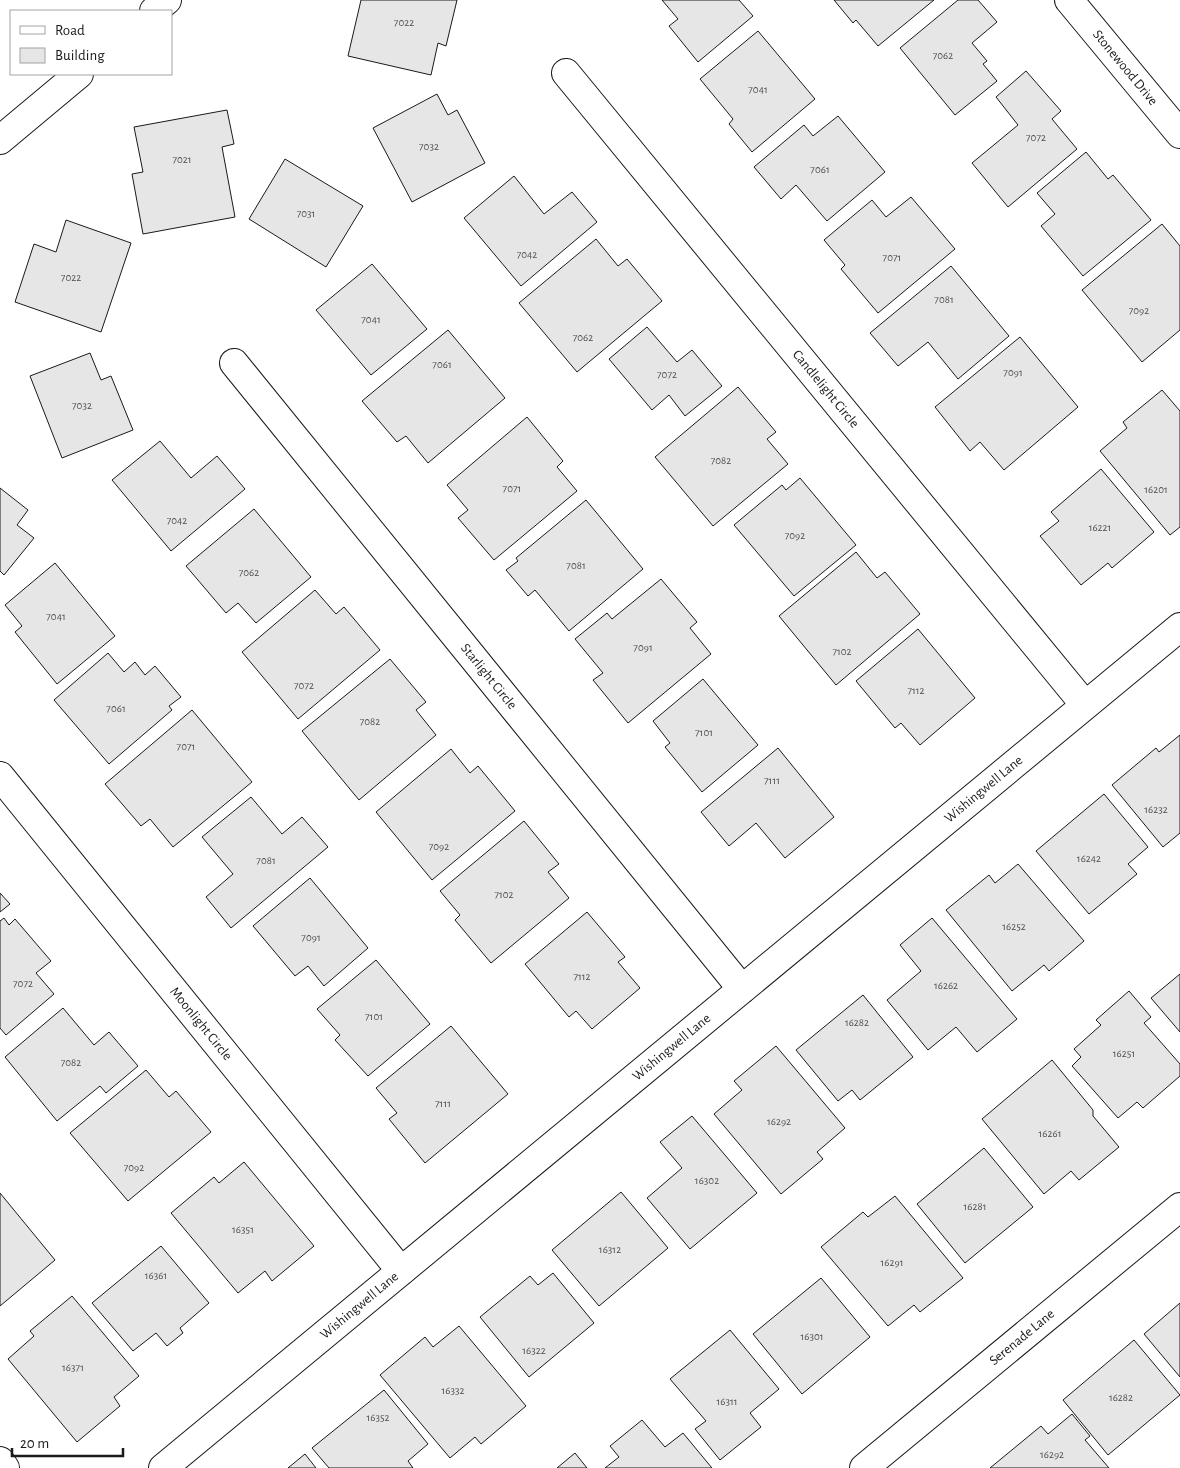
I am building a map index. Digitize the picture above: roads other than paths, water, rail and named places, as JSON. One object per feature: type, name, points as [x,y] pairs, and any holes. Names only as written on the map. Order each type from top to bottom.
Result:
[{"type":"street","points":[[155,10],[168,0]]},
{"type":"street","name":"Stonewood Drive","points":[[1069,0],[1180,134]]},
{"type":"street","name":"Candlelight Circle","points":[[566,73],[1085,705]]},
{"type":"street","points":[[0,140],[78,75]]},
{"type":"street","name":"Starlight Circle","points":[[234,363],[742,989]]},
{"type":"street","name":"Wishingwell Lane","points":[[163,1468],[1180,627]]},
{"type":"street","name":"Moonlight Circle","points":[[0,776],[400,1272]]},
{"type":"street","name":"Serenade Lane","points":[[864,1468],[1180,1207]]},
{"type":"street","points":[[0,1461],[5,1468]]}]
